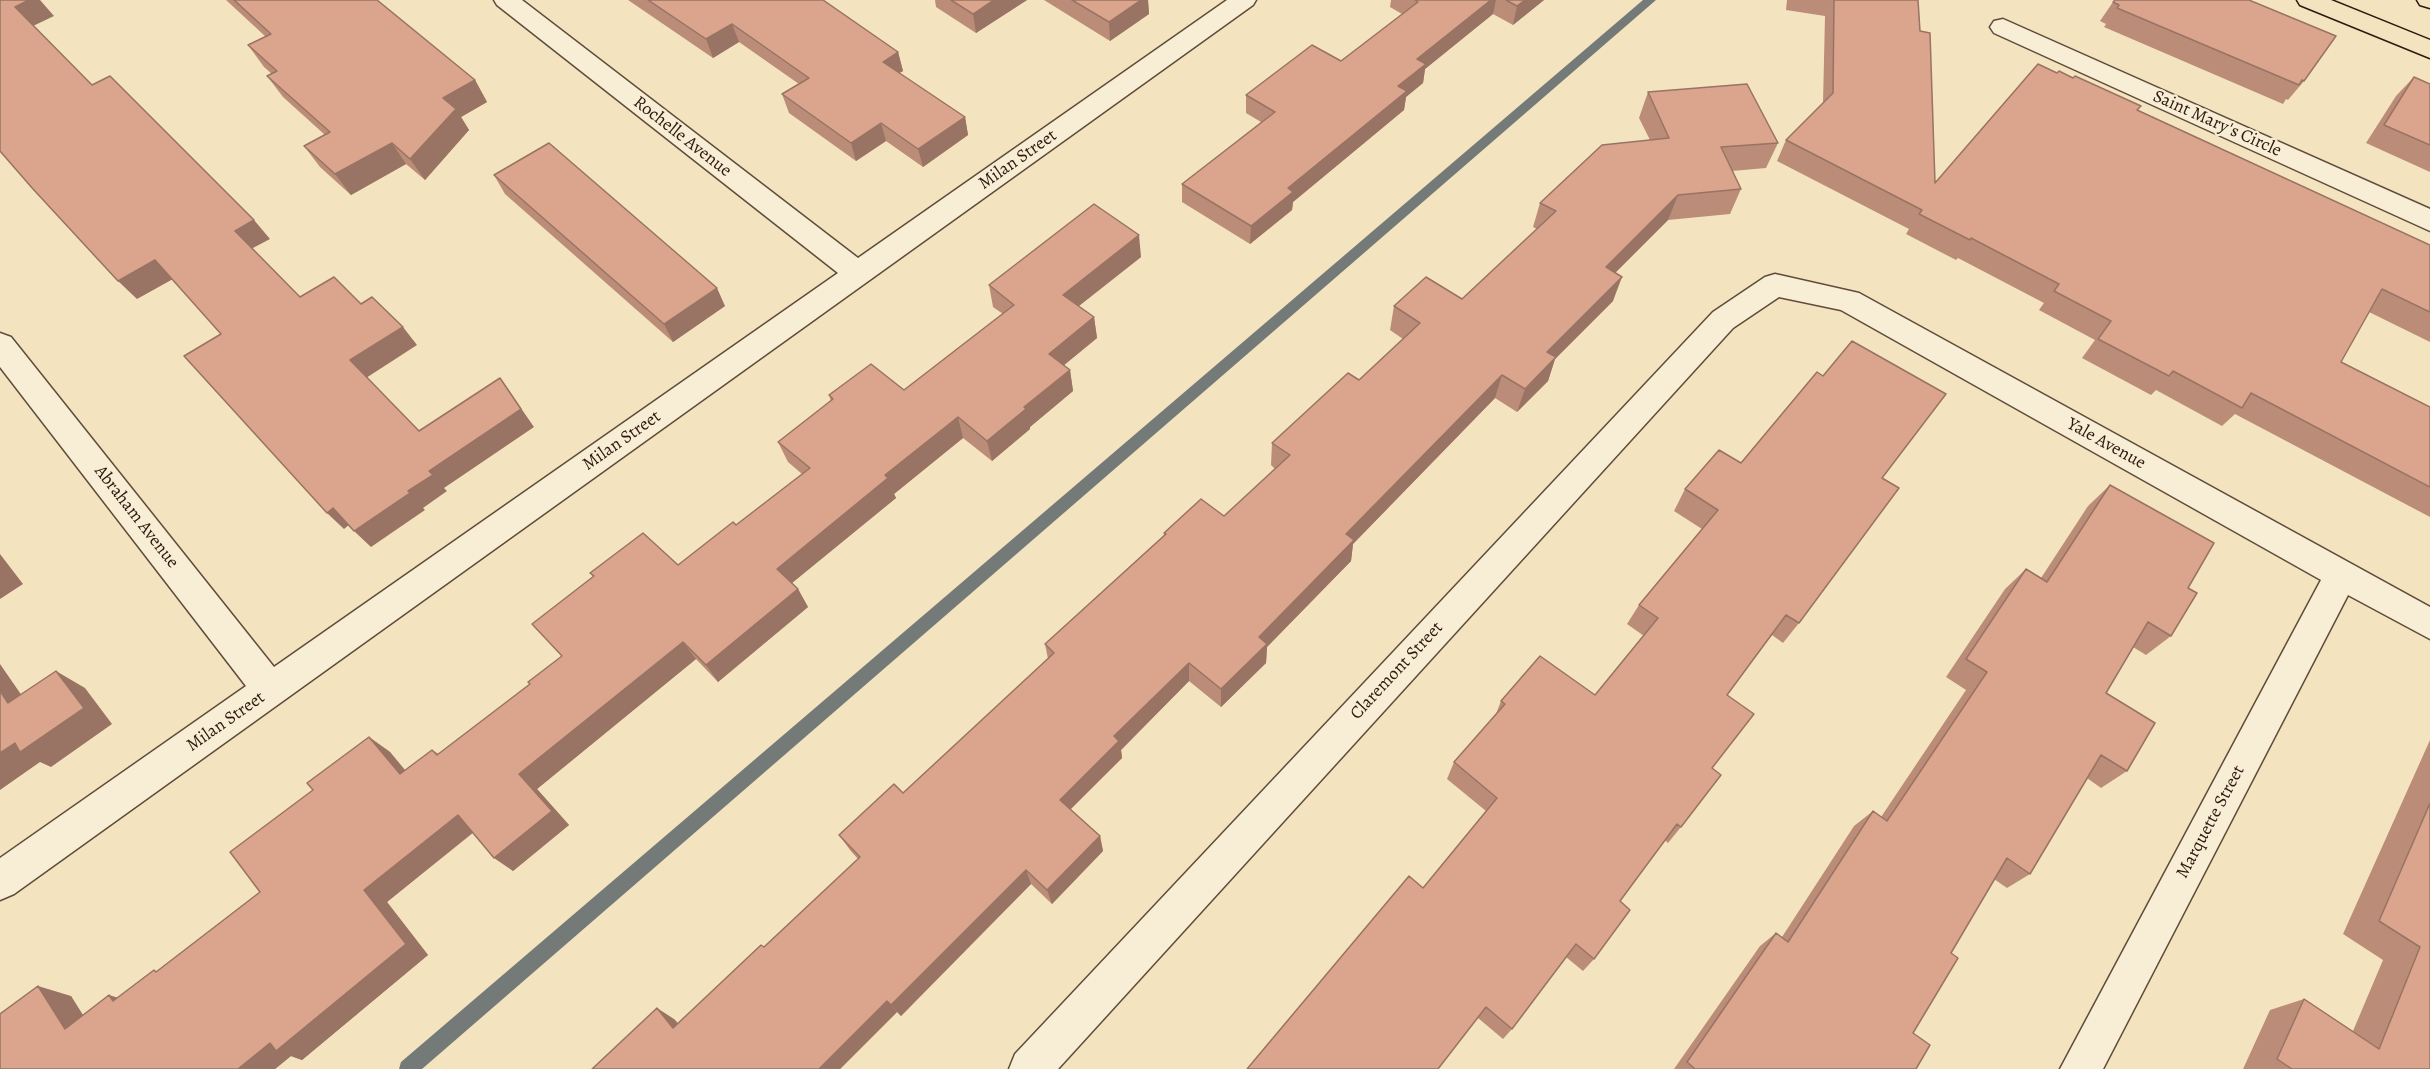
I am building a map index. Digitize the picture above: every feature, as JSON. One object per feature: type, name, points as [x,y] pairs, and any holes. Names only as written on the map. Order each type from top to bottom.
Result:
[{"type":"main road","points":[[2309,0],[2430,50]]},
{"type":"street","name":"Rochelle Avenue","points":[[506,0],[858,273]]},
{"type":"street","name":"Milan Street","points":[[0,881],[1244,0]]},
{"type":"street","name":"Saint Mary's Circle","points":[[2003,27],[2430,221]]},
{"type":"street","name":"Yale Avenue","points":[[1775,285],[1849,301],[2430,624]]},
{"type":"street","name":"Claremont Street","points":[[1030,1069],[1723,320],[1775,285]]},
{"type":"street","name":"Abraham Avenue","points":[[0,345],[271,690]]},
{"type":"street","name":"Marquette Street","points":[[2081,1069],[2341,575]]},
{"type":"building","points":[[0,0],[29,0],[15,7],[92,85],[110,76],[254,220],[235,231],[300,297],[334,277],[361,304],[372,297],[403,327],[350,360],[419,431],[500,378],[521,409],[429,471],[433,475],[354,531],[333,508],[327,513],[184,356],[221,334],[155,260],[118,281],[0,151]]},
{"type":"building","points":[[234,0],[377,0],[475,80],[443,98],[456,109],[410,159],[392,143],[335,174],[304,146],[330,132],[267,76],[277,71],[248,45],[271,34]]},
{"type":"building","points":[[648,0],[823,0],[898,52],[883,62],[965,117],[918,149],[881,123],[851,143],[782,94],[809,78],[732,24],[706,39]]},
{"type":"building","points":[[951,0],[994,0],[973,14]]},
{"type":"building","points":[[1072,0],[1141,0],[1109,22]]},
{"type":"building","points":[[1415,0],[1491,0],[1417,59],[1426,64],[1398,86],[1407,91],[1288,188],[1293,192],[1251,226],[1182,184],[1275,112],[1246,95],[1312,45],[1341,61],[1418,2]]},
{"type":"building","points":[[1506,0],[1525,0],[1517,6]]},
{"type":"building","points":[[1834,0],[1918,0],[1920,31],[1930,33],[1935,183],[2038,64],[2057,73],[2059,71],[2073,78],[2075,76],[2141,106],[2137,110],[2430,245],[2430,312],[2382,289],[2341,362],[2430,407],[2430,487],[2251,393],[2242,408],[2173,371],[2169,376],[2098,339],[2111,321],[2054,291],[2059,284],[1919,214],[1922,210],[1786,140],[1833,93]]},
{"type":"building","points":[[2115,0],[2249,0],[2336,36],[2299,85],[2117,8],[2119,5],[2113,2]]},
{"type":"building","points":[[2414,77],[2430,84],[2430,145],[2384,125]]},
{"type":"building","points":[[1747,84],[1778,143],[1721,147],[1741,189],[1678,195],[1606,267],[1622,277],[1547,352],[1556,357],[1525,389],[1502,375],[1346,534],[1354,540],[1259,637],[1267,644],[1221,689],[1189,663],[1114,736],[1119,741],[1060,800],[1100,836],[1047,890],[1026,870],[891,1005],[887,1001],[819,1069],[592,1069],[657,1008],[673,1028],[761,945],[764,947],[860,857],[839,835],[894,784],[903,793],[1054,653],[1045,644],[1166,534],[1164,533],[1201,499],[1224,516],[1290,455],[1272,443],[1348,373],[1359,380],[1420,323],[1394,306],[1426,277],[1462,299],[1556,211],[1540,203],[1602,145],[1669,138],[1648,92]]},
{"type":"building","points":[[549,143],[717,288],[664,324],[494,175]]},
{"type":"building","points":[[1094,204],[1139,235],[1063,295],[1094,317],[1049,354],[1070,370],[987,441],[958,417],[885,475],[888,478],[777,569],[798,589],[706,665],[683,642],[519,774],[552,811],[494,858],[458,815],[364,890],[406,944],[276,1051],[270,1043],[238,1069],[0,1069],[0,1014],[38,986],[65,1029],[109,995],[113,1001],[154,970],[156,972],[260,892],[230,852],[313,790],[307,783],[369,737],[400,774],[432,750],[437,755],[530,684],[528,682],[562,656],[532,624],[594,576],[590,573],[643,533],[678,565],[733,522],[736,525],[810,468],[778,442],[833,399],[829,395],[871,364],[904,390],[1014,305],[989,285]]},
{"type":"building","points":[[1852,341],[1946,394],[1882,478],[1899,488],[1799,623],[1786,615],[1727,695],[1754,714],[1712,768],[1721,775],[1681,827],[1677,824],[1620,901],[1630,910],[1594,959],[1576,944],[1512,1029],[1486,1007],[1438,1069],[1247,1069],[1409,876],[1423,888],[1497,798],[1454,762],[1505,704],[1501,701],[1540,656],[1595,695],[1658,618],[1639,605],[1718,510],[1685,489],[1719,450],[1741,463],[1817,372],[1823,376]]},
{"type":"building","points":[[2110,485],[2214,543],[2188,588],[2197,593],[2171,636],[2148,622],[2106,693],[2155,723],[2127,771],[2101,755],[2030,874],[2007,858],[1951,953],[1958,958],[1913,1033],[1930,1045],[1916,1069],[1695,1069],[1687,1062],[1776,933],[1788,942],[1873,811],[1887,821],[1987,672],[1966,659],[2026,569],[2047,582]]},
{"type":"building","points":[[56,671],[84,708],[20,752],[15,743],[0,753],[0,691],[8,703]]},
{"type":"building","points":[[2430,803],[2430,1069],[2292,1069],[2277,1059],[2304,999],[2379,1049],[2420,947],[2379,921]]},
{"type":"waterway","points":[[408,1069],[1650,0]]}]
